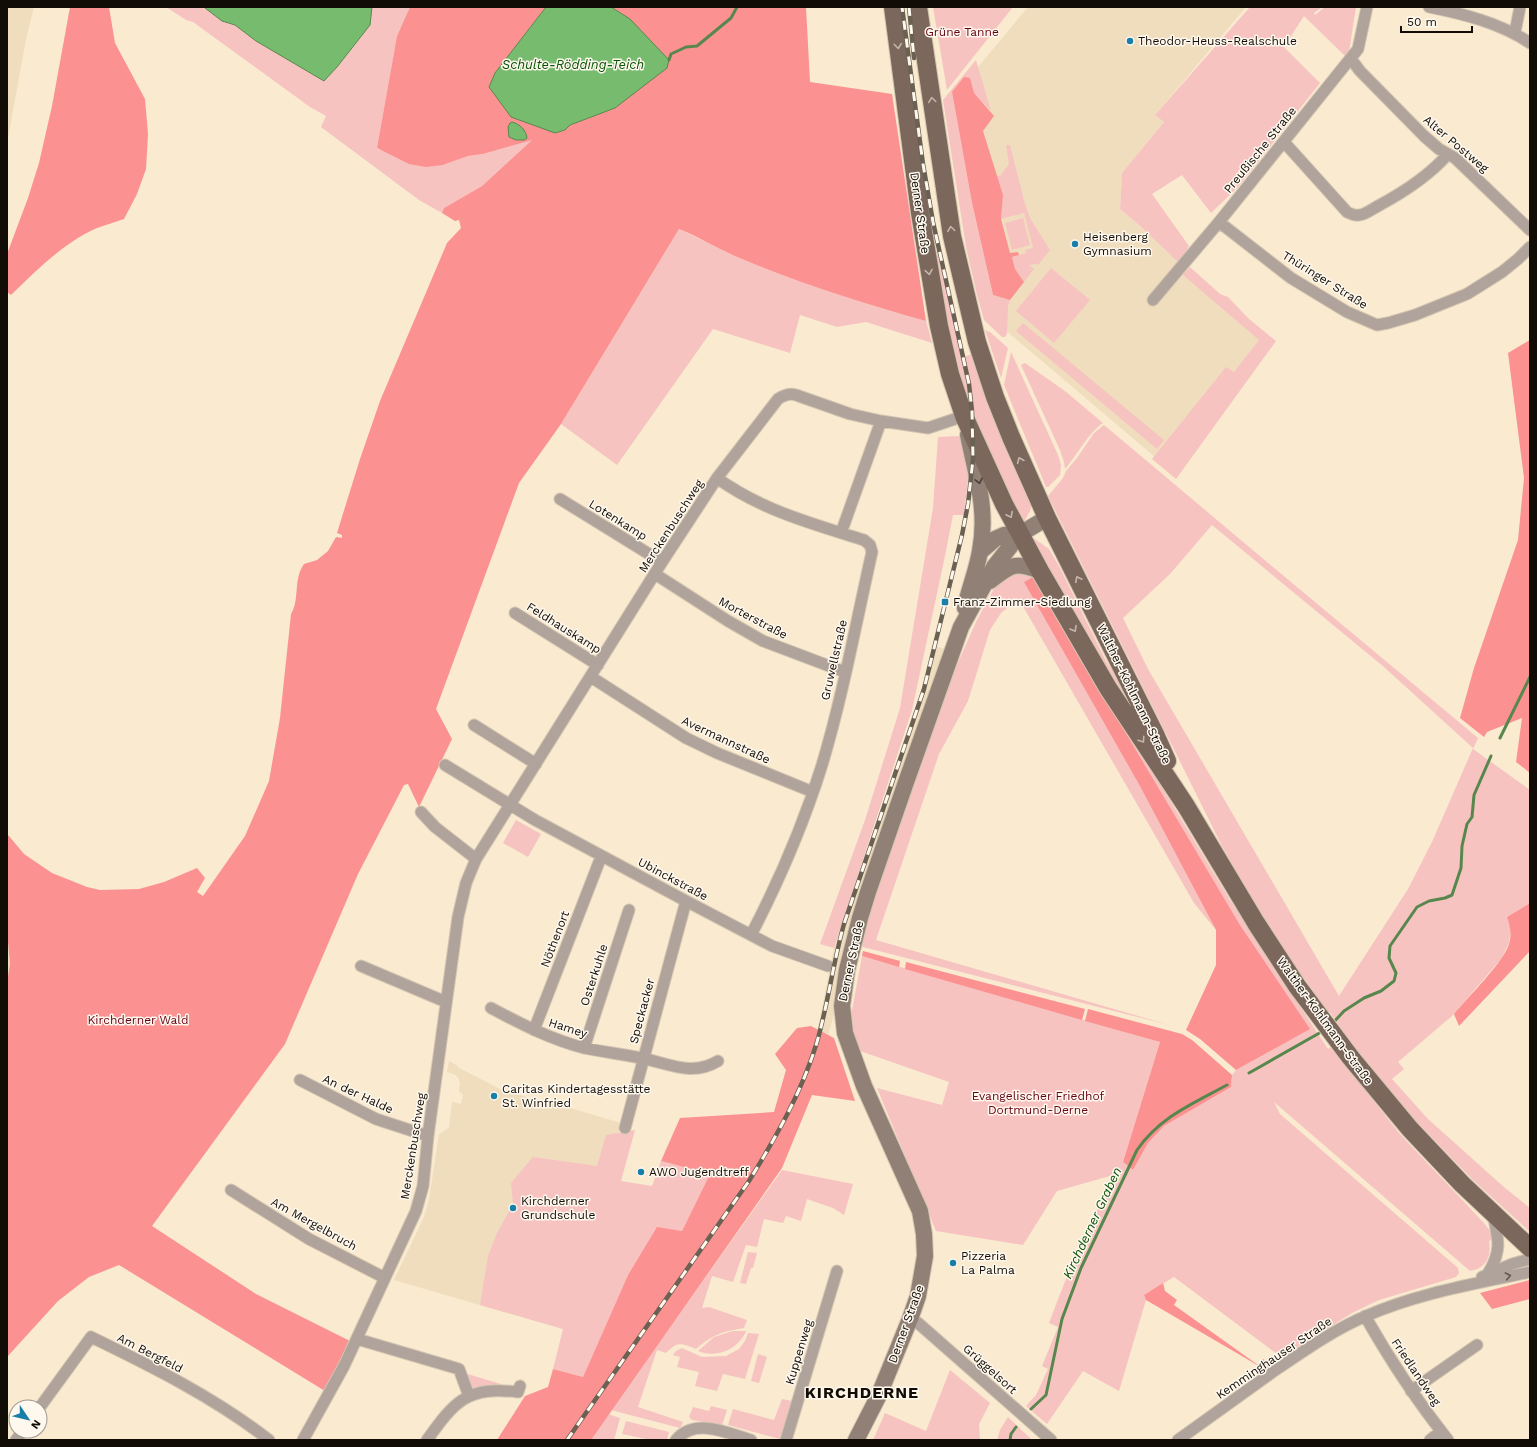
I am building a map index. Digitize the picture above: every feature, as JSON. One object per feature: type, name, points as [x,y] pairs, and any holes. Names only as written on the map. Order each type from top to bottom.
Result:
[{"type":"main road","name":"Derner Straße","points":[[856,1440],[879,1395],[910,1320],[918,1296],[925,1256],[924,1234],[920,1210],[874,1109],[855,1064],[845,1033],[842,1006],[847,970],[862,912],[961,627],[994,567],[1020,534],[1004,504],[964,416],[950,374],[932,292],[893,7]]},
{"type":"main road","name":"Walther-Kohlmann-Straße","points":[[918,7],[952,236],[977,342],[995,398],[1023,466],[1047,518],[1155,734],[1186,806]]},
{"type":"main road","points":[[961,627],[966,601],[980,552],[984,520],[983,505],[964,416]]},
{"type":"main road","points":[[980,552],[995,539],[1004,535],[1020,534],[1047,518]]},
{"type":"main road","name":"Walther-Kohlmann-Straße","points":[[1020,534],[1108,688],[1186,806],[1283,965],[1321,1019],[1383,1098],[1410,1129],[1492,1214],[1530,1248]]},
{"type":"main road","points":[[984,585],[1006,569],[1014,566],[1022,565],[1040,571]]},
{"type":"street","name":"Preußische Straße","points":[[1153,300],[1351,59],[1358,49],[1366,7]]},
{"type":"street","points":[[1429,7],[1457,12],[1515,32],[1530,43]]},
{"type":"street","points":[[1515,32],[1520,7]]},
{"type":"street","name":"Alter Postweg","points":[[1351,59],[1388,101],[1439,149],[1455,158],[1530,230]]},
{"type":"street","points":[[1284,142],[1347,212],[1360,216],[1403,192],[1440,163],[1448,154]]},
{"type":"street","name":"Thüringer Straße","points":[[1218,222],[1292,278],[1347,312],[1377,325],[1415,315],[1466,294],[1485,284],[1502,272],[1530,247]]},
{"type":"street","name":"Merckenbuschweg","points":[[303,1440],[344,1366],[416,1211],[423,1186],[428,1136],[458,917],[466,883],[476,858],[662,562],[717,478],[778,399],[783,395],[796,395],[850,414],[881,422],[928,428],[964,416]]},
{"type":"street","points":[[841,533],[881,422]]},
{"type":"street","name":"Gruwellstraße","points":[[717,478],[777,512],[864,540],[870,545],[872,552],[845,672],[822,764],[813,792],[780,876],[751,935]]},
{"type":"street","name":"Lotenkamp","points":[[560,499],[662,562]]},
{"type":"street","name":"Morterstraße","points":[[655,574],[728,621],[764,641],[845,672]]},
{"type":"street","name":"Feldhauskamp","points":[[515,613],[598,665]]},
{"type":"street","name":"Avermannstraße","points":[[591,677],[686,738],[717,753],[813,792]]},
{"type":"street","points":[[474,725],[536,764]]},
{"type":"street","points":[[445,765],[510,806]]},
{"type":"street","name":"Ubinckstraße","points":[[510,806],[751,935],[792,954],[828,966]]},
{"type":"street","points":[[421,812],[435,827],[476,858]]},
{"type":"street","name":"Nöthenort","points":[[534,1030],[602,856]]},
{"type":"street","name":"Speckacker","points":[[625,1128],[686,901]]},
{"type":"street","name":"Osterkuhle","points":[[584,1048],[629,910]]},
{"type":"street","points":[[361,966],[446,1002]]},
{"type":"street","name":"Hamey","points":[[490,1008],[534,1030],[584,1048],[643,1058],[680,1068],[692,1069],[706,1067],[718,1061]]},
{"type":"street","name":"An der Halde","points":[[300,1080],[376,1119],[428,1136]]},
{"type":"street","name":"Am Mergelbruch","points":[[231,1190],[309,1239],[386,1278]]},
{"type":"street","points":[[1487,1275],[1497,1257],[1498,1250],[1497,1232],[1492,1214]]},
{"type":"street","name":"Kemminghauser Straße","points":[[1178,1440],[1328,1335],[1365,1316],[1388,1307],[1459,1286],[1512,1264],[1530,1259]]},
{"type":"street","name":"Kuppenweg","points":[[786,1440],[837,1270]]},
{"type":"street","name":"Kemminghauser Straße","points":[[1459,1286],[1530,1272]]},
{"type":"street","name":"Friedlandweg","points":[[1365,1316],[1388,1357],[1411,1391],[1448,1440]]},
{"type":"street","name":"Grüggelsort","points":[[910,1320],[918,1323],[1051,1440]]},
{"type":"street","name":"Am Bergfeld","points":[[46,1399],[91,1337],[128,1355],[236,1415],[269,1440]]},
{"type":"street","points":[[357,1339],[459,1369],[469,1396]]},
{"type":"street","points":[[1411,1391],[1477,1345]]},
{"type":"street","points":[[427,1440],[458,1402],[469,1396],[488,1391],[504,1390],[518,1392],[520,1386]]},
{"type":"street","points":[[676,1440],[680,1435],[686,1432],[702,1428],[717,1430],[751,1440]]},
{"type":"street","points":[[1430,1440],[1441,1431]]},
{"type":"shaded area","points":[[7,7],[34,7],[26,39],[7,144]]},
{"type":"shaded area","name":"Heisenberg Gymnasium","points":[[1028,7],[1246,7],[1155,115],[1164,122],[1122,173],[1120,209],[1179,263],[1272,342],[1175,474],[1003,328],[969,78]]},
{"type":"shaded area","points":[[933,646],[946,649],[836,1014],[834,1014],[823,1055],[807,1061],[818,1027],[834,948],[919,700]]},
{"type":"shaded area","points":[[7,931],[10,964],[7,981]]},
{"type":"shaded area","name":"Kirchderner Grundschule","points":[[449,1061],[458,1066],[457,1067],[502,1090],[621,1123],[609,1171],[563,1329],[394,1280],[424,1217],[429,1200],[439,1134],[449,1128],[452,1102],[461,1104],[463,1095],[459,1091],[460,1083],[458,1077],[447,1072]]},
{"type":"green space","points":[[70,7],[109,7],[115,43],[145,99],[148,134],[146,169],[137,194],[124,219],[97,228],[73,241],[51,258],[11,295],[7,292],[7,254],[28,198],[39,163],[52,106]]},
{"type":"green space","points":[[166,7],[206,7],[205,8],[222,21],[235,25],[256,41],[324,81],[370,25],[372,7],[410,7],[397,36],[377,149],[443,165],[468,156],[483,154],[533,139],[482,186],[444,208],[442,213],[419,200],[321,127],[326,116],[310,107],[193,22],[186,20]]},
{"type":"green space","name":"Kirchderner Wald","points":[[410,7],[546,7],[495,73],[490,87],[555,133],[565,130],[570,125],[615,108],[630,19],[611,7],[806,7],[810,82],[892,94],[926,321],[854,300],[807,284],[737,257],[679,229],[561,424],[519,483],[436,709],[452,739],[419,807],[408,784],[404,785],[358,874],[285,1044],[152,1226],[256,1294],[350,1341],[325,1391],[119,1265],[89,1277],[58,1301],[7,1357],[7,982],[10,964],[7,931],[7,835],[24,854],[52,873],[87,887],[100,890],[139,889],[164,882],[197,868],[205,878],[197,892],[203,896],[245,836],[269,781],[280,718],[291,614],[294,608],[299,576],[304,564],[317,560],[328,551],[336,537],[342,538],[342,535],[337,533],[380,401],[447,243],[461,228],[459,220],[455,221],[442,213],[444,208],[482,186],[532,140],[483,154],[468,156],[443,165],[426,167],[409,164],[377,148],[397,36]]},
{"type":"green space","name":"Grüne Tanne","points":[[933,7],[1013,7],[947,90]]},
{"type":"green space","points":[[1250,7],[1322,7],[1314,13],[1315,15],[1325,7],[1356,7],[1349,52],[1346,57],[1304,16],[1284,47],[1320,83],[1238,187],[1211,213],[1182,175],[1152,194],[1189,246],[1179,263],[1120,209],[1122,173],[1164,122],[1155,115]]},
{"type":"green space","points":[[976,60],[991,111],[974,93],[952,92],[972,203],[993,295],[1010,300],[1008,306],[1007,334],[1005,337],[1002,337],[984,320],[977,295],[966,247],[943,100]]},
{"type":"green space","points":[[964,77],[970,78],[974,93],[994,116],[983,131],[1003,195],[1001,219],[1010,253],[1018,252],[1019,255],[1012,257],[1015,269],[1024,282],[1010,300],[993,295],[972,203],[952,92]]},
{"type":"green space","points":[[1006,145],[1010,145],[1030,218],[1050,250],[1038,265],[1029,265],[1034,269],[1024,282],[1015,269],[1012,257],[1026,253],[1025,250],[1033,248],[1024,213],[1001,219],[1003,195],[996,175],[1000,176],[1009,164]]},
{"type":"green space","points":[[920,167],[933,237],[944,279],[961,358],[974,353],[1032,503],[1030,511],[1021,527],[967,406],[942,311]]},
{"type":"green space","points":[[1023,218],[1030,245],[1012,250],[1005,223]]},
{"type":"green space","points":[[679,229],[730,254],[807,284],[854,300],[926,321],[932,343],[866,322],[837,327],[800,315],[790,353],[713,329],[617,465],[561,424]]},
{"type":"green space","points":[[1190,267],[1220,294],[1228,297],[1249,319],[1276,341],[1176,479],[1152,459],[1226,367],[1234,372],[1259,340],[1183,275]]},
{"type":"green space","points":[[1051,268],[1090,300],[1054,343],[1016,311]]},
{"type":"green space","points":[[1023,323],[1164,440],[1157,449],[1016,331]]},
{"type":"green space","points":[[985,330],[990,332],[1008,348],[1001,378]]},
{"type":"green space","points":[[1530,340],[1530,773],[1516,762],[1522,718],[1487,732],[1484,737],[1460,718],[1474,668],[1518,540],[1524,478],[1508,353]]},
{"type":"green space","points":[[1011,352],[1058,455],[1061,465],[1060,475],[1048,487],[1046,487],[1004,385]]},
{"type":"green space","points":[[1025,363],[1065,391],[1103,423],[1088,438],[1065,469],[1060,450],[1021,365]]},
{"type":"green space","points":[[1104,425],[1478,738],[1473,749],[1530,790],[1530,903],[1507,917],[1511,926],[1509,943],[1501,959],[1452,1016],[1398,1062],[1404,1069],[1392,1079],[1428,1119],[1505,1188],[1530,1208],[1530,1232],[1473,1180],[1391,1096],[1330,1012],[1328,1013],[1270,930],[1222,846],[1048,496],[1063,478],[1066,471],[1094,433]],"holes":[[[1212,525],[1384,667],[1473,748],[1432,842],[1408,889],[1339,996],[1148,669],[1123,618],[1170,574]]]},
{"type":"green space","points":[[959,436],[970,463],[964,515],[953,515],[912,710],[834,948],[820,944],[865,820],[900,708],[933,508],[938,437]]},
{"type":"green space","points":[[1032,537],[1049,549],[1060,568],[1106,661],[1119,680],[1172,780],[1028,541]]},
{"type":"green space","name":"Evangelischer Friedhof Dortmund-Derne","points":[[1020,571],[1036,578],[1230,900],[1328,1049],[1331,1047],[1399,1133],[1484,1223],[1490,1231],[1493,1239],[1489,1241],[1490,1247],[1486,1261],[1480,1268],[1470,1271],[1274,1102],[1280,1114],[1458,1268],[1459,1273],[1456,1277],[1379,1300],[1352,1313],[1281,1357],[1174,1277],[1144,1295],[1146,1300],[1119,1391],[1083,1371],[1047,1424],[1026,1406],[1036,1395],[1048,1369],[1042,1366],[1058,1327],[1049,1323],[1080,1247],[1097,1210],[1117,1174],[1057,1191],[1023,1245],[936,1231],[877,1088],[942,1105],[949,1082],[860,1051],[849,1027],[862,956],[1160,1042],[1123,1162],[1133,1170],[1148,1143],[1164,1126],[1231,1087],[1232,1075],[1236,1070],[1309,1029],[1240,925],[1033,578],[1216,930],[1194,903],[1024,608],[1017,600],[1001,613],[990,630],[968,701],[939,754],[876,940],[1169,1025],[860,945],[859,942],[924,746],[956,667],[976,622],[997,583]]},
{"type":"green space","points":[[1033,577],[1240,925],[1310,1029],[1236,1070],[1200,1039],[1186,1030],[1216,965],[1216,930],[1140,786],[1024,582]]},
{"type":"green space","points":[[516,820],[541,834],[528,857],[503,843]]},
{"type":"green space","points":[[1530,903],[1530,951],[1459,1026],[1454,1014],[1493,970],[1500,961],[1509,944],[1510,930],[1507,917]]},
{"type":"green space","points":[[863,951],[900,961],[899,967],[862,956]]},
{"type":"green space","points":[[906,962],[1085,1009],[1082,1020],[905,969]]},
{"type":"green space","points":[[1088,1009],[1182,1034],[1192,1040],[1232,1075],[1231,1087],[1164,1126],[1148,1143],[1133,1170],[1123,1162],[1160,1042],[1085,1021]]},
{"type":"green space","points":[[811,1026],[834,1038],[855,1101],[812,1095],[782,1168],[591,1440],[497,1440],[525,1396],[548,1387],[553,1369],[583,1377],[628,1275],[657,1227],[682,1231],[710,1174],[661,1161],[680,1118],[774,1112],[786,1070],[775,1054],[797,1028]]},
{"type":"green space","points":[[635,1130],[621,1181],[652,1186],[661,1161],[710,1174],[682,1231],[657,1228],[628,1275],[583,1377],[553,1369],[563,1329],[480,1305],[488,1256],[497,1233],[513,1204],[511,1183],[533,1157],[597,1166],[606,1135]]},
{"type":"green space","points":[[782,1170],[853,1184],[844,1215],[833,1208],[807,1199],[801,1221],[786,1216],[783,1223],[764,1219],[757,1247],[746,1245],[733,1282],[712,1276],[702,1308],[709,1307],[747,1320],[744,1328],[718,1334],[696,1349],[680,1344],[674,1346],[666,1353],[657,1350],[638,1407],[683,1422],[680,1428],[611,1410]]},
{"type":"green space","points":[[748,1252],[757,1253],[753,1268],[751,1268],[746,1284],[740,1283]]},
{"type":"green space","points":[[1530,1280],[1530,1299],[1492,1309],[1480,1293]]},
{"type":"green space","points":[[1163,1283],[1165,1291],[1177,1300],[1174,1305],[1258,1365],[1263,1359],[1269,1363],[1270,1367],[1264,1369],[1146,1300],[1144,1295]]},
{"type":"green space","points":[[733,1331],[746,1331],[738,1343],[726,1351],[712,1354],[698,1351],[714,1337]]},
{"type":"green space","points":[[748,1333],[759,1334],[745,1379],[723,1374],[717,1391],[695,1386],[699,1372],[677,1367],[680,1357],[673,1355],[676,1351],[682,1348],[702,1357],[726,1356],[739,1349],[745,1341]]},
{"type":"green space","points":[[758,1354],[767,1357],[759,1383],[751,1381]]},
{"type":"green space","points":[[950,1370],[990,1403],[979,1424],[980,1440],[873,1440],[885,1413],[926,1431]]},
{"type":"green space","points":[[464,1373],[501,1384],[500,1386],[475,1389],[469,1385]]},
{"type":"green space","points":[[782,1399],[792,1401],[780,1439],[728,1425],[733,1409],[774,1420]]},
{"type":"green space","points":[[711,1406],[727,1410],[722,1425],[692,1420],[689,1417],[693,1407],[709,1411]]},
{"type":"green space","points":[[608,1414],[620,1418],[614,1440],[591,1440]]},
{"type":"green space","points":[[1008,1417],[1031,1439],[997,1440],[1000,1430]]},
{"type":"green space","points":[[626,1421],[669,1432],[667,1440],[651,1440],[622,1434]]},
{"type":"water","points":[[372,7],[370,25],[324,81],[256,41],[235,25],[222,21],[205,8]]},
{"type":"water","name":"Schulte-Rödding-Teich","points":[[546,7],[611,7],[630,19],[669,60],[667,68],[615,108],[570,125],[565,130],[555,133],[511,117],[489,87],[495,73]]},
{"type":"water","points":[[512,122],[518,124],[522,128],[527,138],[524,140],[516,140],[509,137],[508,127]]},
{"type":"waterway","points":[[669,60],[671,54],[686,47],[697,46],[731,18],[737,7]]},
{"type":"waterway","name":"Kirchderner Graben","points":[[1500,738],[1530,677]]},
{"type":"waterway","name":"Kirchderner Graben","points":[[1332,1024],[1344,1011],[1364,998],[1381,991],[1394,981],[1396,973],[1389,958],[1390,946],[1417,907],[1429,901],[1452,895],[1461,868],[1462,846],[1467,824],[1472,817],[1474,795],[1491,756]]},
{"type":"waterway","name":"Kirchderner Graben","points":[[1249,1073],[1323,1031]]},
{"type":"waterway","name":"Kirchderner Graben","points":[[1031,1409],[1046,1395],[1062,1319],[1081,1268],[1137,1150],[1166,1120],[1189,1105],[1227,1085]]},
{"type":"waterway","name":"Kirchderner Graben","points":[[1010,1440],[1011,1434],[1016,1427]]},
{"type":"railway","points":[[567,1440],[749,1181],[788,1114],[804,1079],[821,1028],[844,924],[924,689],[962,535],[968,504],[973,459],[972,411],[969,384],[933,222],[923,164],[902,7]]},
{"type":"railway","points":[[909,7],[914,58]]},
{"type":"place","name":"Theodor-Heuss-Realschule","points":[[1130,41]]},
{"type":"place","name":"Heisenberg Gymnasium","points":[[1075,244]]},
{"type":"place","name":"Franz-Zimmer-Siedlung","points":[[945,602]]},
{"type":"place","name":"Caritas Kindertagesstätte St. Winfried","points":[[494,1096]]},
{"type":"place","name":"AWO Jugendtreff","points":[[641,1172]]},
{"type":"place","name":"Kirchderner Grundschule","points":[[513,1208]]},
{"type":"place","name":"Pizzeria La Palma","points":[[953,1263]]},
{"type":"district","name":"KIRCHDERNE","points":[[862,1392]]}]
